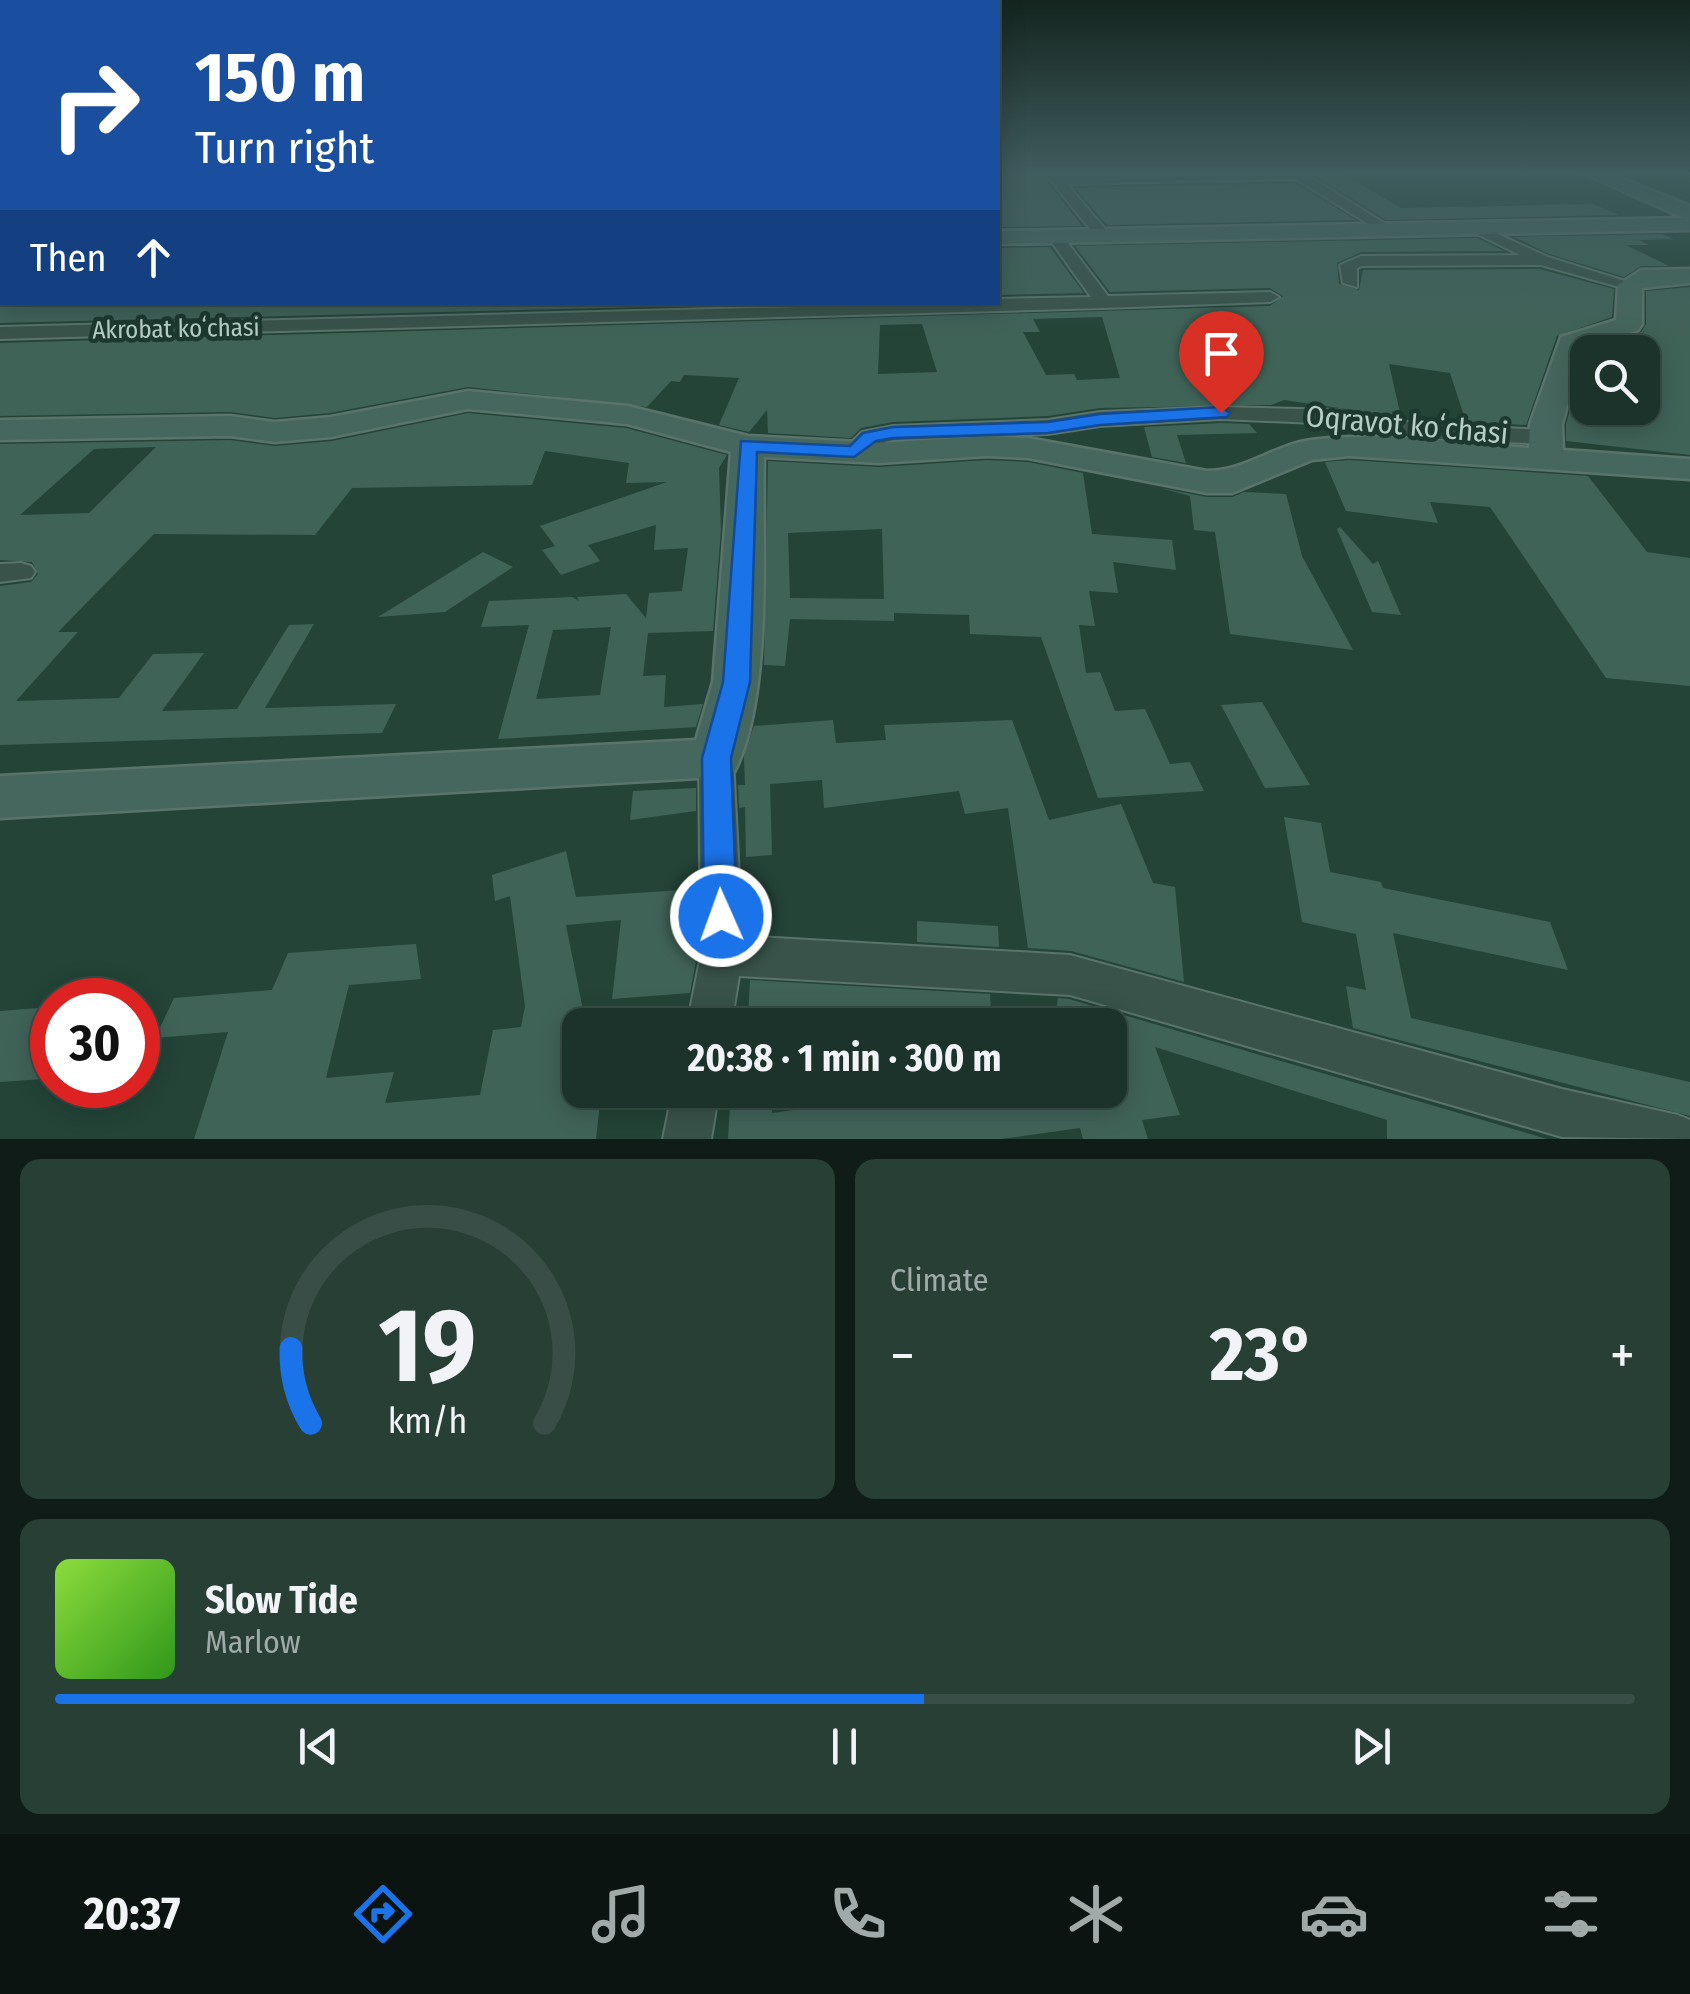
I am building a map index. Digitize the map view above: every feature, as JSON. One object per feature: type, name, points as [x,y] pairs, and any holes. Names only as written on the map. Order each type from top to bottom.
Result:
[{"type":"street","points":[[1094,226],[1102,236]]},
{"type":"street","points":[[1382,226],[1388,230]]},
{"type":"street","points":[[1000,238],[1575,226]]},
{"type":"street","points":[[1476,228],[1542,260],[1630,284],[1641,278],[1690,276]]},
{"type":"street","points":[[1056,237],[1104,302]]},
{"type":"street","points":[[1351,283],[1348,265],[1361,261],[1542,260]]},
{"type":"street","name":"Oqravot koʻchasi","points":[[854,452],[870,437],[893,433],[1048,427],[1221,413],[1337,417],[1546,447],[1546,424],[1571,343],[1629,324],[1630,284]]},
{"type":"street","name":"Akrobat koʻchasi","points":[[1000,304],[1270,297]]},
{"type":"street","name":"Akrobat koʻchasi","points":[[0,333],[713,309],[960,305]]},
{"type":"street","points":[[0,430],[230,426],[276,432],[331,427],[468,400],[628,415],[748,446],[854,452],[1028,448],[1208,482],[1232,482],[1305,451],[1324,447],[1546,447],[1690,469]]},
{"type":"street","points":[[712,1008],[722,955],[716,758],[736,682],[748,446]]},
{"type":"street","points":[[0,797],[716,758]]},
{"type":"street","points":[[722,955],[1070,976],[1562,1113],[1678,1139]]},
{"type":"street","points":[[687,1139],[693,1108]]},
{"type":"building","points":[[1662,234],[1674,239],[1639,240],[1649,245],[1626,245],[1669,266],[1641,266],[1624,277],[1549,254],[1514,237]]},
{"type":"building","points":[[1477,238],[1504,251],[1361,252],[1337,263],[1339,284],[1359,290],[1363,270],[1540,269],[1614,289],[1612,317],[1557,336],[1526,425],[1466,422],[1450,373],[1389,364],[1401,417],[1284,400],[1271,405],[1100,408],[1048,416],[893,422],[861,428],[851,438],[768,433],[767,410],[749,432],[719,425],[739,378],[684,375],[680,382],[671,381],[647,407],[468,387],[330,413],[275,418],[230,412],[0,416],[0,343],[1270,306],[1283,296],[1270,288],[1110,292],[1075,246]],"holes":[[[1102,317],[1120,378],[1077,380],[1074,374],[1046,375],[1023,332],[1040,332],[1033,319]],[[922,324],[937,372],[878,374],[880,325]]]},
{"type":"building","points":[[1050,247],[1084,293],[1000,295],[1000,248]]},
{"type":"building","points":[[1690,287],[1690,455],[1566,441],[1570,409],[1570,425],[1660,425],[1660,335],[1632,335],[1641,332],[1646,324],[1646,291]]},
{"type":"building","points":[[0,305],[682,305],[682,306],[0,323]]},
{"type":"building","points":[[468,413],[626,428],[727,455],[719,468],[721,530],[713,631],[648,633],[643,676],[666,675],[664,707],[703,704],[696,727],[498,739],[529,625],[481,627],[489,601],[572,597],[579,601],[577,597],[626,594],[646,618],[649,593],[682,591],[688,548],[654,550],[656,525],[588,545],[600,561],[561,575],[542,550],[555,546],[540,526],[667,482],[626,483],[629,463],[545,451],[532,485],[352,488],[315,535],[154,534],[58,632],[78,632],[16,701],[119,698],[153,654],[204,653],[162,711],[237,709],[289,625],[314,624],[265,708],[396,704],[382,733],[0,745],[0,586],[31,582],[38,574],[32,562],[0,560],[0,444],[230,440],[275,446],[332,441]],"holes":[[[156,447],[89,513],[20,515],[94,449]],[[611,627],[600,695],[536,699],[553,630]]]},
{"type":"building","points":[[1249,424],[1257,433],[1177,435],[1186,463],[1152,457],[1144,427]]},
{"type":"building","points":[[987,460],[1028,462],[1083,473],[1092,534],[1172,540],[1176,570],[1113,562],[1118,593],[1089,591],[1095,626],[1079,625],[1086,673],[1100,672],[1115,711],[1145,709],[1170,764],[1190,762],[1204,791],[1098,798],[1041,637],[970,634],[969,615],[894,613],[894,621],[790,619],[785,666],[764,665],[768,461],[879,467]],"holes":[[[882,529],[884,599],[790,598],[788,533]]]},
{"type":"building","points":[[1349,460],[1588,476],[1647,552],[1690,558],[1690,686],[1606,678],[1490,507],[1430,502],[1438,523],[1346,511],[1325,462]]},
{"type":"building","points":[[1160,488],[1207,497],[1232,497],[1244,492],[1286,494],[1302,556],[1353,650],[1230,634],[1215,532],[1194,530],[1190,496]]},
{"type":"building","points":[[1340,527],[1373,564],[1378,561],[1401,615],[1372,612],[1337,529]]},
{"type":"building","points":[[483,552],[513,567],[445,612],[378,617]]},
{"type":"building","points":[[1262,702],[1310,785],[1265,788],[1221,705]]},
{"type":"building","points":[[833,720],[836,743],[886,740],[884,725],[1012,720],[1049,820],[1121,804],[1153,883],[1175,887],[1184,982],[1071,951],[1028,948],[1008,808],[965,814],[959,791],[824,808],[822,780],[770,784],[772,855],[746,857],[745,807],[739,808],[738,785],[745,785],[744,756],[754,726]]},
{"type":"building","points":[[696,788],[696,811],[630,820],[633,791]]},
{"type":"building","points":[[1284,817],[1321,823],[1330,872],[1381,882],[1383,888],[1550,922],[1568,970],[1393,933],[1411,1018],[1690,1082],[1690,1116],[1353,1028],[1346,986],[1366,990],[1356,934],[1302,922]]},
{"type":"building","points":[[566,851],[576,897],[697,889],[697,955],[690,993],[612,999],[621,920],[566,925],[583,1008],[562,1008],[562,1108],[599,1108],[596,1139],[194,1139],[228,1032],[160,1038],[160,1027],[174,998],[272,990],[288,953],[416,944],[421,979],[349,985],[326,1078],[394,1072],[385,1103],[480,1095],[493,1030],[521,1027],[525,1006],[510,896],[495,901],[492,875]]},
{"type":"building","points":[[917,921],[998,926],[999,947],[917,942]]},
{"type":"building","points":[[750,980],[990,994],[991,1008],[749,1008]]},
{"type":"building","points":[[1058,998],[1100,1008],[1056,1008]]},
{"type":"building","points":[[30,1009],[30,1080],[0,1082],[0,1011]]},
{"type":"building","points":[[1127,1016],[1547,1139],[1387,1139],[1387,1120],[1155,1047],[1180,1115],[1142,1120],[1148,1139],[1083,1139],[1080,1128],[1001,1139],[728,1139],[730,1108],[772,1108],[772,1113],[808,1108],[1127,1108]]},
{"type":"route","points":[[721,916],[716,758],[736,682],[748,446],[854,452],[870,437],[893,433],[1048,427],[1221,413]]}]
